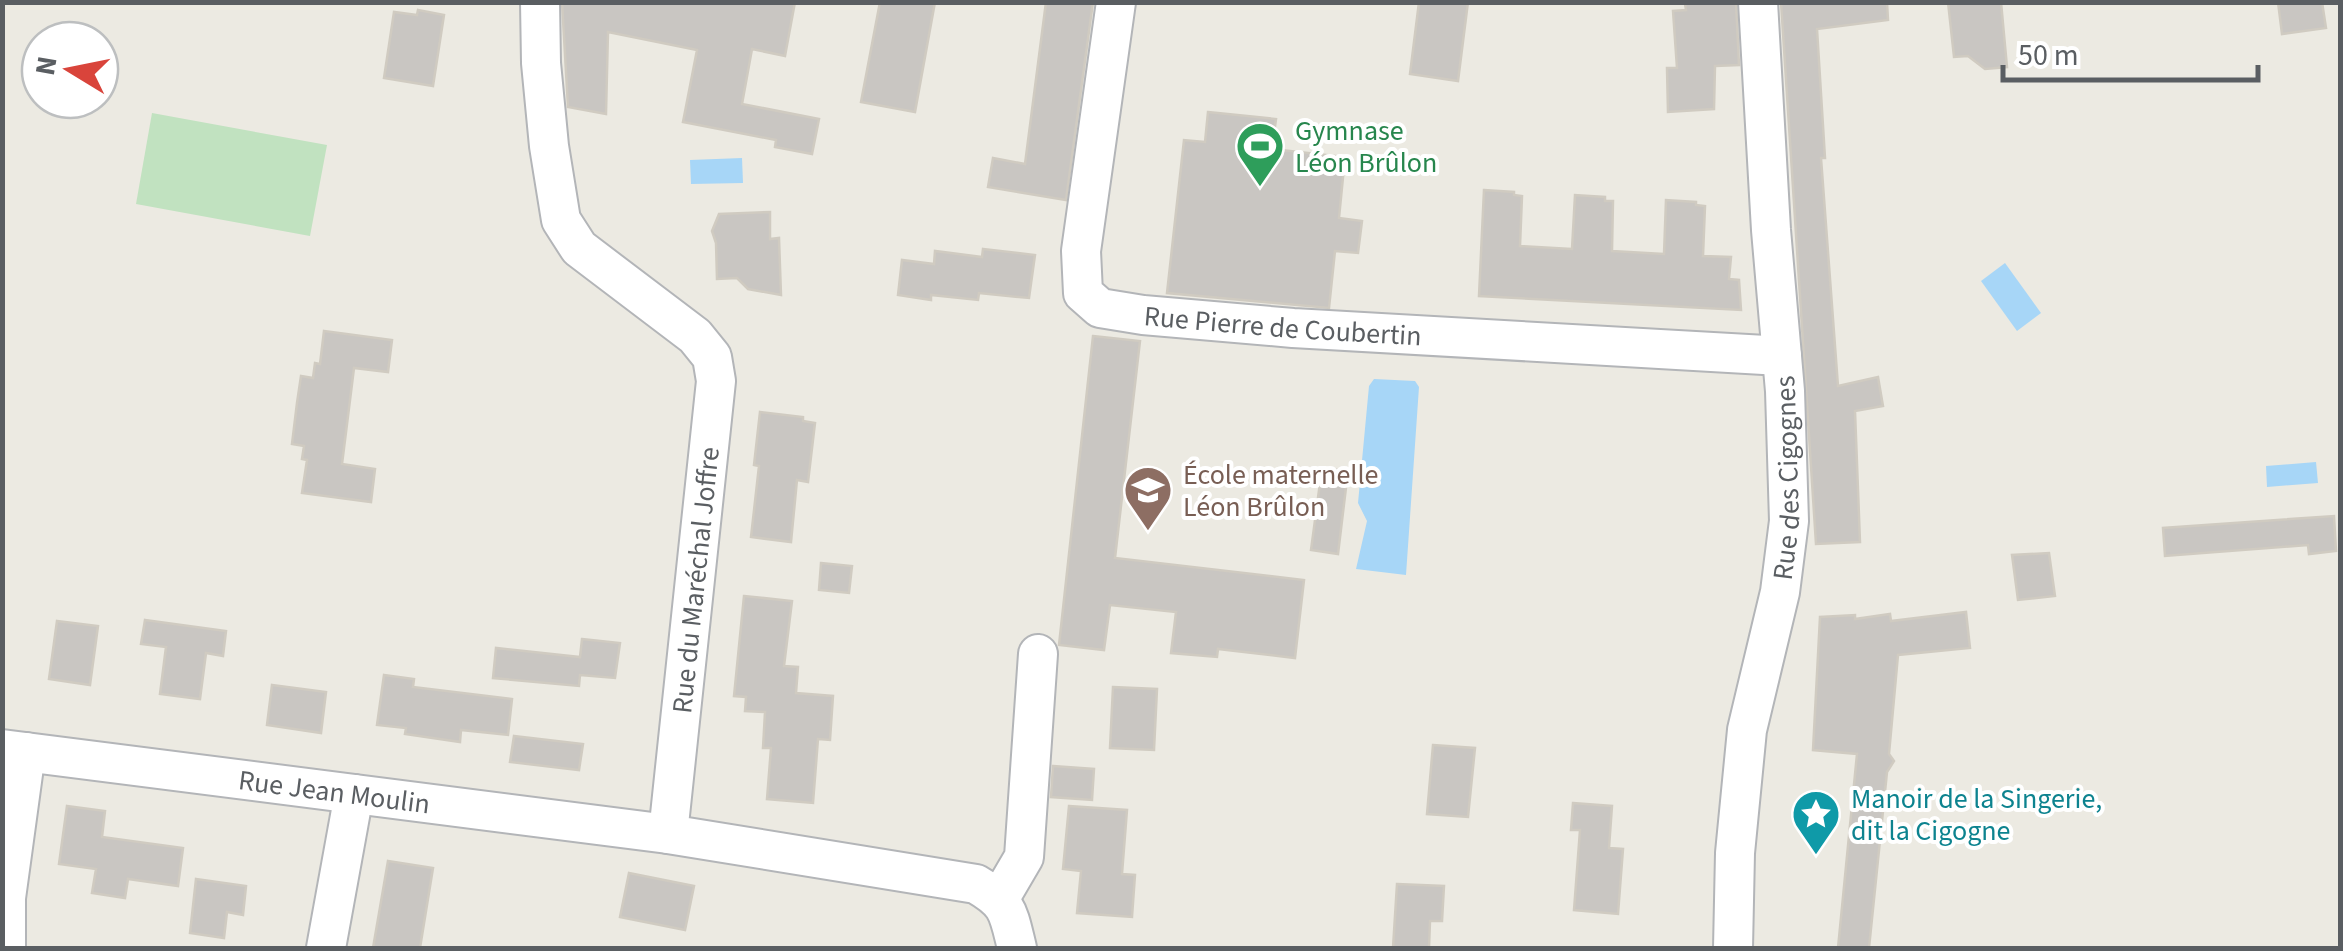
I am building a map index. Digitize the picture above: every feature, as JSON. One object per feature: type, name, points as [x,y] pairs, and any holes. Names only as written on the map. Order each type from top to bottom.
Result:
[{"type":"street","name":"Rue du Maréchal Joffre","points":[[540,2],[548,129],[562,220],[580,248],[695,336],[712,358],[716,381],[668,834]]},
{"type":"street","name":"Rue Pierre de Coubertin","points":[[1116,2],[1081,251],[1083,292],[1100,308],[1293,328],[1782,356]]},
{"type":"street","name":"Rue des Cigognes","points":[[1733,948],[1736,853],[1747,730],[1780,592],[1788,537],[1790,480],[1770,230],[1758,2]]},
{"type":"street","points":[[1000,898],[1024,857],[1038,654]]},
{"type":"street","name":"Rue Jean Moulin","points":[[14,750],[668,834]]},
{"type":"street","points":[[6,948],[14,750]]},
{"type":"street","points":[[326,948],[354,794]]},
{"type":"street","points":[[668,834],[976,884],[1000,898],[1017,948]]},
{"type":"green space","points":[[152,113],[327,145],[310,236],[136,204]]},
{"type":"water","points":[[742,158],[743,183],[691,184],[690,160]]},
{"type":"water","points":[[2005,263],[2041,313],[2017,331],[1981,281]]},
{"type":"water","points":[[1374,379],[1415,381],[1419,387],[1406,575],[1356,569],[1367,521],[1358,503],[1369,386]]},
{"type":"water","points":[[2316,462],[2318,483],[2267,487],[2266,466]]},
{"type":"building","points":[[562,2],[795,2],[785,56],[752,49],[742,104],[819,119],[812,154],[775,147],[776,140],[683,122],[697,50],[608,32],[606,114],[568,107]]},
{"type":"building","points":[[880,2],[935,2],[915,112],[861,102]]},
{"type":"building","points":[[1046,2],[1093,2],[1066,200],[988,187],[993,158],[1025,164]]},
{"type":"building","points":[[1419,2],[1468,2],[1458,81],[1410,74]]},
{"type":"building","points":[[1736,2],[1739,65],[1715,66],[1714,109],[1668,112],[1667,68],[1677,68],[1673,11],[1686,10],[1685,4]]},
{"type":"building","points":[[1781,2],[1887,2],[1888,20],[1817,29],[1825,158],[1821,158],[1838,386],[1878,377],[1883,406],[1855,411],[1860,542],[1816,544]]},
{"type":"building","points":[[1948,2],[2001,2],[2007,67],[1985,69],[1968,56],[1954,57]]},
{"type":"building","points":[[2278,2],[2322,2],[2326,28],[2282,34]]},
{"type":"building","points":[[418,10],[444,15],[433,86],[384,78],[394,12],[417,15]]},
{"type":"building","name":"Gymnase Léon Brûlon","points":[[1208,112],[1276,119],[1272,149],[1345,157],[1339,218],[1362,221],[1358,253],[1335,251],[1329,308],[1167,293],[1184,140],[1205,142]]},
{"type":"building","points":[[1484,190],[1522,196],[1520,246],[1572,249],[1575,195],[1613,201],[1612,251],[1664,254],[1666,200],[1705,206],[1703,256],[1731,257],[1729,279],[1739,280],[1741,310],[1479,296]]},
{"type":"building","points":[[770,212],[770,239],[779,238],[781,295],[748,289],[737,278],[717,279],[712,231],[719,214]]},
{"type":"building","points":[[983,249],[1035,255],[1029,298],[979,293],[978,300],[931,295],[931,300],[898,295],[902,260],[934,264],[935,251],[982,257]]},
{"type":"building","points":[[324,331],[392,340],[388,372],[354,368],[342,464],[375,469],[371,502],[302,493],[307,460],[302,459],[304,446],[292,444],[297,403],[301,376],[313,378],[315,363],[320,364]]},
{"type":"building","points":[[1093,336],[1140,341],[1115,558],[1304,580],[1295,658],[1218,649],[1217,657],[1171,653],[1176,612],[1110,605],[1104,650],[1059,645]]},
{"type":"building","points":[[760,412],[803,417],[803,421],[815,423],[808,482],[797,480],[791,542],[751,537]]},
{"type":"building","points":[[1322,468],[1348,471],[1338,554],[1311,550]]},
{"type":"building","points":[[2334,516],[2336,551],[2309,554],[2308,545],[2165,556],[2163,528]]},
{"type":"building","points":[[2049,553],[2055,596],[2018,600],[2012,555]]},
{"type":"building","points":[[821,563],[852,566],[849,593],[819,590]]},
{"type":"building","points":[[744,596],[792,601],[784,666],[798,667],[796,693],[833,696],[830,740],[818,739],[813,803],[767,799],[771,748],[763,748],[765,712],[745,711],[746,697],[734,696]]},
{"type":"building","points":[[1966,612],[1970,648],[1898,655],[1889,754],[1894,761],[1887,772],[1869,948],[1838,948],[1857,754],[1813,750],[1820,617],[1855,615],[1855,619],[1890,614],[1891,621]]},
{"type":"building","points":[[145,620],[226,631],[223,656],[206,653],[200,699],[160,694],[166,647],[141,644]]},
{"type":"building","points":[[57,621],[98,626],[90,685],[49,679]]},
{"type":"building","points":[[582,639],[620,643],[615,678],[580,675],[579,686],[493,678],[496,648],[580,657]]},
{"type":"building","points":[[384,675],[414,679],[413,687],[512,699],[508,735],[461,730],[460,742],[405,734],[406,728],[377,725]]},
{"type":"building","points":[[272,685],[326,692],[321,733],[267,725]]},
{"type":"building","points":[[1113,687],[1157,689],[1154,750],[1110,748]]},
{"type":"building","points":[[514,736],[583,744],[579,770],[510,762]]},
{"type":"building","points":[[1433,745],[1475,748],[1468,817],[1427,814]]},
{"type":"building","points":[[1053,766],[1094,769],[1092,800],[1051,797]]},
{"type":"building","points":[[1573,803],[1612,806],[1609,848],[1623,849],[1618,914],[1574,910],[1580,830],[1571,830]]},
{"type":"building","points":[[67,806],[105,811],[102,837],[183,848],[178,886],[128,879],[125,898],[92,893],[96,869],[59,864]]},
{"type":"building","points":[[1069,806],[1127,810],[1122,874],[1135,875],[1132,917],[1077,913],[1081,871],[1063,869]]},
{"type":"building","points":[[388,861],[433,868],[420,948],[373,948]]},
{"type":"building","points":[[629,873],[694,886],[685,930],[620,917]]},
{"type":"building","points":[[196,879],[246,886],[243,915],[227,912],[224,938],[190,933]]},
{"type":"building","points":[[1397,884],[1444,886],[1442,921],[1430,921],[1429,948],[1393,948]]},
{"type":"place","name":"Gymnase Léon Brûlon","points":[[1260,188]]},
{"type":"place","name":"École maternelle Léon Brûlon","points":[[1148,532]]},
{"type":"place","name":"Manoir de la Singerie, dit la Cigogne","points":[[1816,856]]}]
